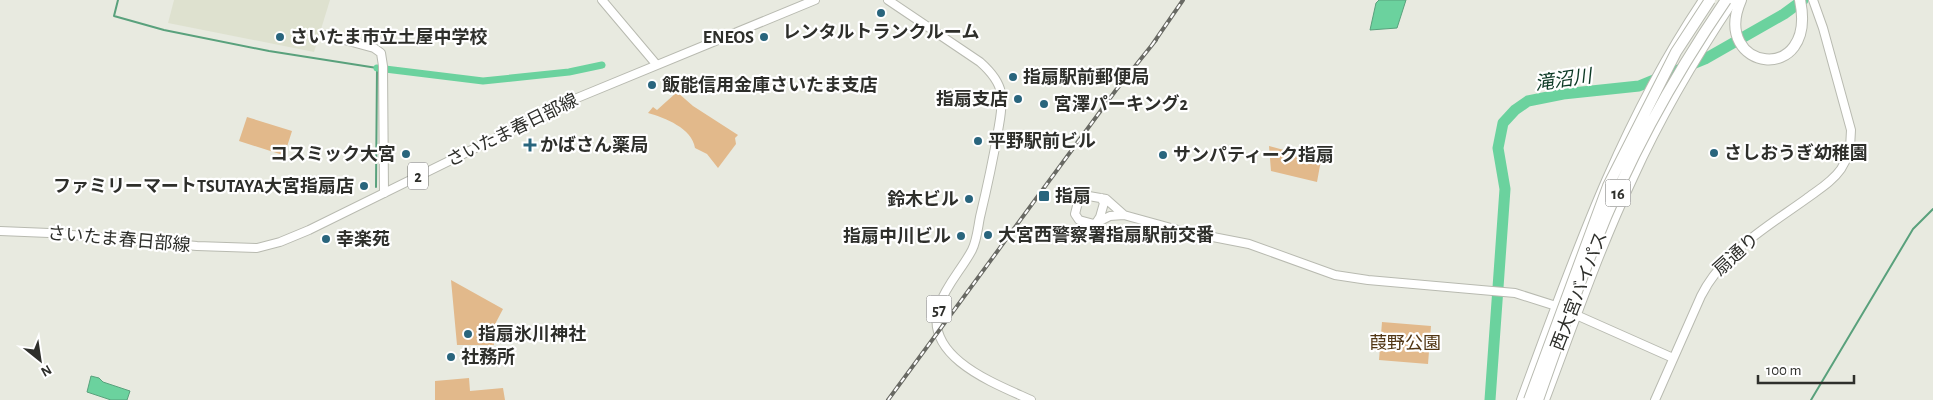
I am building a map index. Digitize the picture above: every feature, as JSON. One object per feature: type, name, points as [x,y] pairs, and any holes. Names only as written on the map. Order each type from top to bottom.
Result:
[{"type":"highway","name":"西大宮バイパス","points":[[1529,400],[1608,186],[1676,52],[1710,0]]},
{"type":"highway","name":"西大宮バイパス","points":[[1538,400],[1594,246],[1617,194],[1662,103],[1685,62],[1726,0]]},
{"type":"highway","points":[[1741,0],[1736,15],[1738,38],[1748,52],[1756,57],[1769,60],[1787,54],[1794,49],[1803,21],[1800,0]]},
{"type":"street","points":[[602,0],[656,64]]},
{"type":"street","name":"さいたま春日部線","points":[[0,231],[50,233],[197,246],[257,248],[280,242],[309,230],[577,98],[815,0]]},
{"type":"street","name":"57","points":[[888,0],[980,62],[992,74],[1000,87],[1002,106],[997,139],[973,249],[939,305],[937,324],[946,348],[961,363],[986,379],[1031,400]]},
{"type":"street","points":[[1520,400],[1608,173],[1663,63],[1703,0]]},
{"type":"street","points":[[1545,400],[1614,220],[1638,168],[1668,108],[1710,36],[1734,0]]},
{"type":"street","name":"扇通り","points":[[1655,400],[1701,296],[1718,267],[1734,252],[1836,176],[1847,158],[1851,130],[1813,2]]},
{"type":"street","points":[[326,35],[374,48],[381,53],[383,66],[384,193]]},
{"type":"street","points":[[1124,215],[1108,200],[1082,195],[1079,198],[1075,214],[1079,220],[1096,224],[1110,216],[1124,215],[1182,231],[1249,244],[1335,275],[1368,280],[1506,291],[1556,306],[1673,358]]},
{"type":"street","points":[[1096,224],[1104,203],[1101,198]]},
{"type":"shaded area","name":"さいたま市立土屋中学校","points":[[174,0],[330,0],[314,52],[168,23]]},
{"type":"shaded area","points":[[1379,0],[1406,0],[1397,28],[1370,30],[1376,3]]},
{"type":"shaded area","points":[[91,376],[130,391],[127,400],[111,400],[87,392]]},
{"type":"green space","points":[[677,92],[693,106],[738,135],[735,138],[736,144],[718,168],[707,154],[695,148],[693,141],[683,129],[670,121],[648,113],[653,107],[657,110]]},
{"type":"green space","points":[[247,117],[292,131],[283,155],[239,141]]},
{"type":"green space","points":[[1269,146],[1321,160],[1317,182],[1271,171]]},
{"type":"green space","points":[[451,280],[503,309],[493,328],[494,345],[457,345]]},
{"type":"green space","name":"葭野公園","points":[[1382,322],[1431,326],[1428,364],[1379,360]]},
{"type":"green space","points":[[469,378],[470,391],[503,388],[505,400],[435,400],[435,381]]},
{"type":"waterway","points":[[118,0],[114,16],[164,30],[269,51],[377,68],[376,187]]},
{"type":"waterway","name":"滝沼川","points":[[1490,400],[1505,189],[1498,148],[1503,123],[1515,110],[1528,101],[1563,94],[1639,86],[1705,59],[1784,14],[1803,0]]},
{"type":"waterway","points":[[377,68],[483,81],[569,72],[602,65]]},
{"type":"waterway","points":[[1811,400],[1913,229],[1933,209]]},
{"type":"railway","points":[[1152,45],[1183,0]]},
{"type":"railway","points":[[888,400],[1116,90],[1156,40]]},
{"type":"place","name":"レンタルトランクルーム","points":[[881,13]]},
{"type":"place","name":"さいたま市立土屋中学校","points":[[280,37]]},
{"type":"place","name":"ENEOS","points":[[764,37]]},
{"type":"place","name":"指扇駅前郵便局","points":[[1013,77]]},
{"type":"place","name":"飯能信用金庫さいたま支店","points":[[652,85]]},
{"type":"place","name":"指扇支店","points":[[1018,99]]},
{"type":"place","name":"宮澤パーキング2","points":[[1044,104]]},
{"type":"place","name":"平野駅前ビル","points":[[978,141]]},
{"type":"place","name":"かばさん薬局","points":[[530,145]]},
{"type":"place","name":"さしおうぎ幼稚園","points":[[1714,153]]},
{"type":"place","name":"コスミック大宮","points":[[406,154]]},
{"type":"place","name":"サンパティーク指扇","points":[[1163,155]]},
{"type":"place","name":"ファミリーマートTSUTAYA大宮指扇店","points":[[364,186]]},
{"type":"place","name":"指扇","points":[[1044,196]]},
{"type":"place","name":"鈴木ビル","points":[[969,199]]},
{"type":"place","name":"大宮西警察署指扇駅前交番","points":[[988,235]]},
{"type":"place","name":"指扇中川ビル","points":[[961,236]]},
{"type":"place","name":"幸楽苑","points":[[326,239]]},
{"type":"place","name":"指扇氷川神社","points":[[468,334]]},
{"type":"place","name":"社務所","points":[[451,357]]}]
